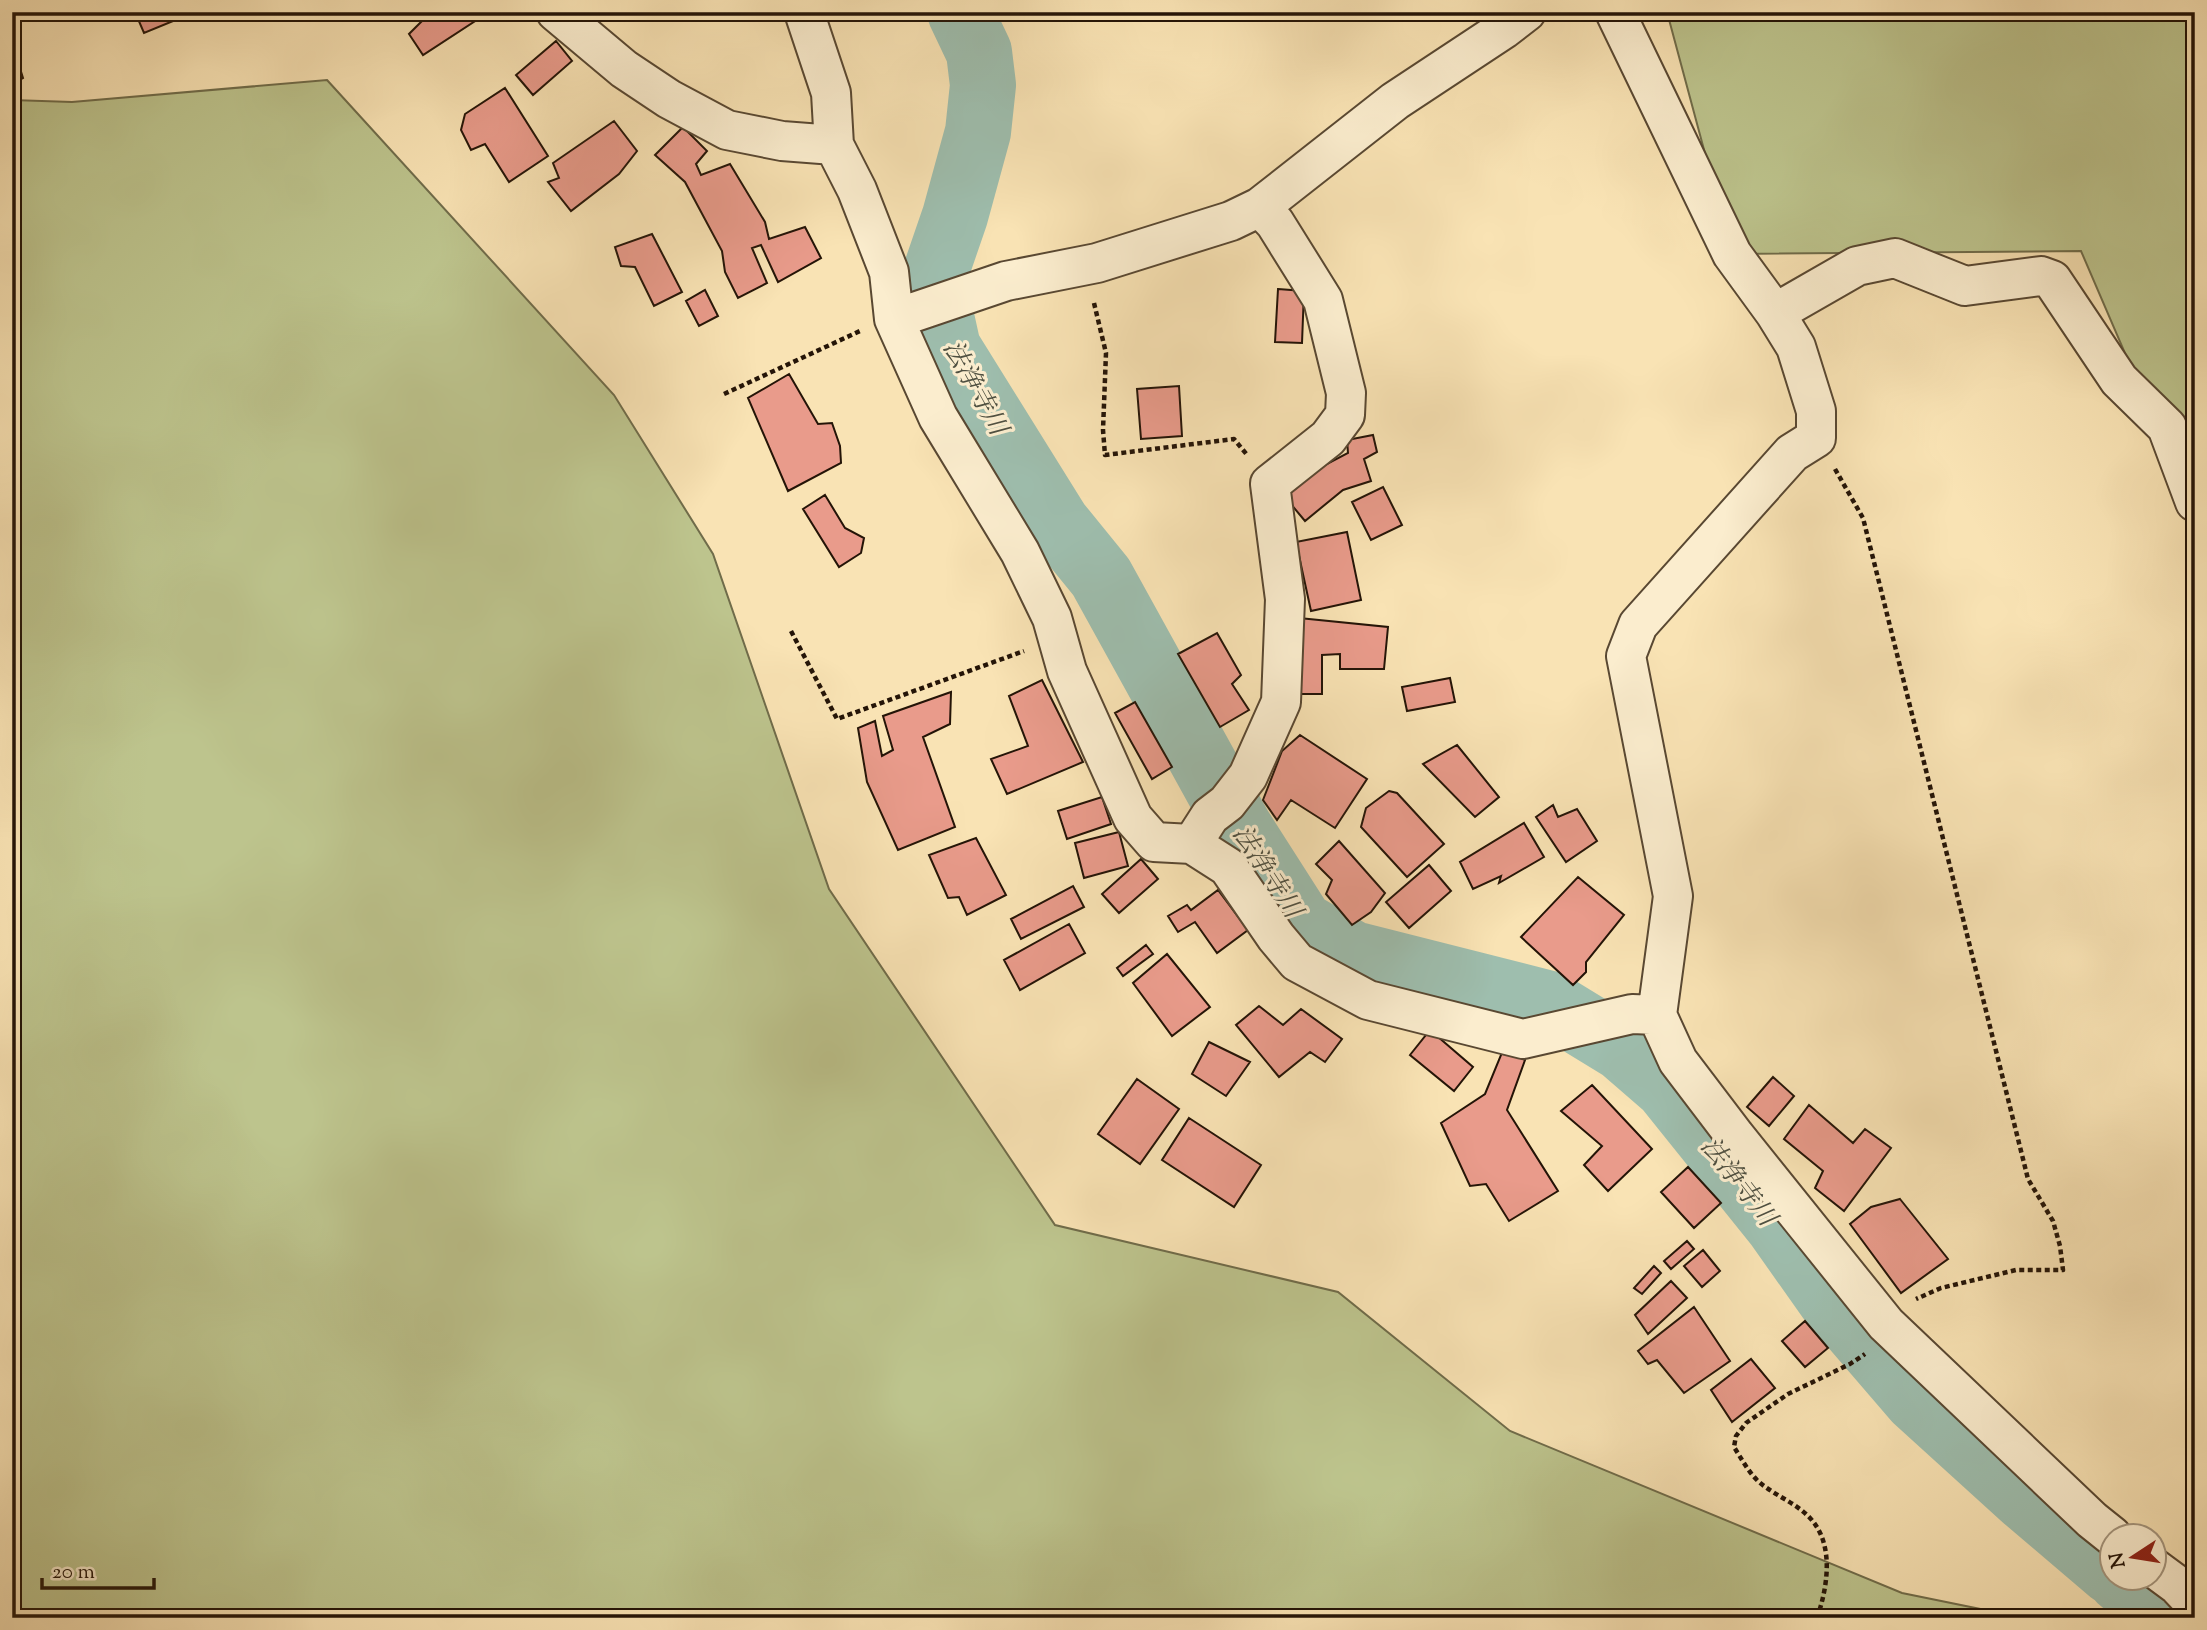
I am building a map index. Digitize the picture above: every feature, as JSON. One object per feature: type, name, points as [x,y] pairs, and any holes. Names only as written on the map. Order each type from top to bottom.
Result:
[{"type":"street","points":[[556,12],[624,69],[669,99],[727,130],[782,141],[834,145]]},
{"type":"street","points":[[804,12],[831,93],[834,145],[857,190],[889,272],[894,319],[938,417],[1020,552],[1052,618],[1067,671],[1133,818],[1154,842],[1192,844],[1228,867],[1276,937],[1297,962],[1368,1000],[1523,1039],[1632,1014],[1657,1015]]},
{"type":"street","points":[[894,319],[1006,281],[1086,265],[1198,232],[1231,221],[1260,207],[1395,101],[1526,12]]},
{"type":"street","points":[[1615,12],[1732,254],[1796,347],[1816,411],[1816,438],[1792,453],[1638,625],[1626,656],[1673,896],[1657,1015],[1678,1061],[1886,1324],[2098,1525]]},
{"type":"street","points":[[1192,844],[1210,816],[1227,803],[1248,775],[1281,702],[1285,599],[1270,484],[1328,438],[1345,415],[1346,393],[1323,300],[1275,223],[1260,207]]},
{"type":"street","points":[[1775,313],[1857,266],[1895,258],[1965,286],[2040,276],[2052,280],[2119,380],[2166,427],[2195,502]]},
{"type":"street","points":[[2168,1578],[2195,1604]]},
{"type":"path","points":[[1086,265],[1106,353],[1103,430],[1105,455],[1234,439],[1270,484]]},
{"type":"path","points":[[724,394],[874,324],[894,319]]},
{"type":"path","points":[[1816,438],[1863,519],[2028,1179],[2053,1221],[2063,1270],[2016,1270],[1941,1288],[1908,1303],[1901,1315],[1886,1324],[1888,1338],[1850,1364],[1788,1394],[1746,1423],[1736,1436],[1734,1447],[1757,1480],[1808,1516],[1821,1533],[1828,1573],[1824,1599],[1817,1618]]},
{"type":"path","points":[[791,631],[837,719],[1036,647],[1056,636]]},
{"type":"path","points":[[1668,1612],[1686,1618]]},
{"type":"green space","points":[[1667,12],[2195,12],[2195,516],[2081,251],[1732,254]]},
{"type":"green space","points":[[327,80],[614,395],[713,554],[829,889],[1055,1225],[1338,1292],[1510,1431],[1902,1593],[2000,1613],[2010,1618],[12,1618],[12,100],[72,102]]},
{"type":"building","points":[[135,12],[195,12],[144,33]]},
{"type":"building","points":[[431,12],[489,12],[423,55],[409,34]]},
{"type":"building","points":[[556,41],[572,61],[533,95],[516,75]]},
{"type":"building","points":[[12,60],[18,62],[23,78],[12,84]]},
{"type":"building","points":[[505,88],[548,156],[509,182],[485,144],[471,150],[461,130],[465,114]]},
{"type":"building","points":[[614,121],[637,151],[619,174],[571,211],[548,182],[559,178],[553,163]]},
{"type":"building","points":[[683,127],[707,151],[696,164],[701,175],[730,164],[765,222],[769,239],[805,227],[821,258],[778,282],[761,245],[752,248],[767,283],[738,298],[725,272],[722,251],[685,182],[655,155]]},
{"type":"building","points":[[652,234],[682,292],[654,306],[635,267],[621,266],[615,247]]},
{"type":"building","points":[[1278,289],[1304,291],[1302,343],[1275,342]]},
{"type":"building","points":[[705,290],[718,316],[699,326],[686,301]]},
{"type":"building","points":[[789,374],[818,424],[832,423],[840,446],[841,463],[788,491],[748,398]]},
{"type":"building","points":[[1179,386],[1182,436],[1141,439],[1137,389]]},
{"type":"building","points":[[1373,435],[1377,452],[1364,459],[1371,481],[1343,490],[1305,521],[1285,497],[1323,466],[1348,453],[1347,440]]},
{"type":"building","points":[[1383,487],[1402,525],[1371,540],[1352,502]]},
{"type":"building","points":[[825,495],[845,528],[864,538],[861,553],[839,567],[803,509]]},
{"type":"building","points":[[1347,532],[1361,600],[1311,611],[1296,542]]},
{"type":"building","points":[[1299,618],[1388,627],[1384,669],[1340,669],[1340,654],[1322,655],[1322,694],[1297,694]]},
{"type":"building","points":[[1217,633],[1241,675],[1232,684],[1249,710],[1220,727],[1178,654]]},
{"type":"building","points":[[1450,678],[1455,702],[1407,711],[1402,687]]},
{"type":"building","points":[[1042,680],[1083,762],[1007,794],[991,759],[1028,746],[1009,696]]},
{"type":"building","points":[[951,692],[950,724],[923,737],[955,827],[898,850],[867,782],[858,728],[875,721],[882,756],[893,750],[883,716]]},
{"type":"building","points":[[1135,702],[1172,767],[1152,779],[1115,713]]},
{"type":"building","points":[[1300,735],[1367,779],[1335,828],[1291,800],[1277,820],[1263,800],[1282,751]]},
{"type":"building","points":[[1457,745],[1499,797],[1475,817],[1423,764]]},
{"type":"building","points":[[1389,791],[1397,793],[1444,844],[1407,877],[1361,827],[1366,808]]},
{"type":"building","points":[[1102,797],[1111,824],[1067,839],[1058,811]]},
{"type":"building","points":[[1553,805],[1558,817],[1577,809],[1597,841],[1566,862],[1536,817]]},
{"type":"building","points":[[1524,823],[1544,857],[1499,883],[1501,876],[1473,889],[1460,862]]},
{"type":"building","points":[[1119,832],[1128,866],[1084,878],[1075,843]]},
{"type":"building","points":[[976,838],[1006,895],[967,915],[959,897],[948,898],[929,855]]},
{"type":"building","points":[[1339,841],[1385,893],[1371,912],[1352,925],[1326,894],[1332,880],[1316,864]]},
{"type":"building","points":[[1141,859],[1158,879],[1119,913],[1102,894]]},
{"type":"building","points":[[1429,865],[1451,891],[1409,928],[1386,902]]},
{"type":"building","points":[[1578,877],[1624,915],[1586,962],[1586,972],[1573,985],[1521,937]]},
{"type":"building","points":[[1073,886],[1084,907],[1021,939],[1011,919]]},
{"type":"building","points":[[1218,890],[1248,930],[1217,953],[1195,922],[1178,932],[1168,916],[1187,905],[1191,910]]},
{"type":"building","points":[[1069,924],[1085,953],[1020,990],[1004,960]]},
{"type":"building","points":[[1146,945],[1153,954],[1123,976],[1117,968]]},
{"type":"building","points":[[1167,954],[1210,1007],[1172,1036],[1133,983]]},
{"type":"building","points":[[1259,1006],[1283,1025],[1301,1009],[1342,1039],[1325,1062],[1310,1052],[1279,1077],[1236,1025]]},
{"type":"building","points":[[1430,1030],[1473,1067],[1454,1091],[1410,1055]]},
{"type":"building","points":[[1209,1042],[1250,1062],[1226,1096],[1192,1074]]},
{"type":"building","points":[[1503,1050],[1525,1060],[1507,1110],[1558,1191],[1509,1221],[1486,1184],[1470,1186],[1441,1123],[1485,1094]]},
{"type":"building","points":[[1773,1077],[1794,1096],[1769,1126],[1747,1107]]},
{"type":"building","points":[[1137,1079],[1179,1109],[1140,1164],[1098,1134]]},
{"type":"building","points":[[1592,1085],[1652,1149],[1608,1191],[1584,1165],[1602,1146],[1561,1111]]},
{"type":"building","points":[[1809,1105],[1853,1143],[1865,1129],[1891,1148],[1844,1211],[1815,1188],[1823,1171],[1784,1139]]},
{"type":"building","points":[[1189,1118],[1261,1165],[1234,1207],[1162,1160]]},
{"type":"building","points":[[1688,1167],[1721,1203],[1694,1228],[1661,1192]]},
{"type":"building","points":[[1900,1199],[1948,1259],[1901,1293],[1850,1224],[1871,1207]]},
{"type":"building","points":[[1687,1241],[1694,1249],[1671,1269],[1664,1261]]},
{"type":"building","points":[[1703,1250],[1720,1271],[1702,1287],[1684,1266]]},
{"type":"building","points":[[1654,1266],[1661,1273],[1642,1294],[1634,1288]]},
{"type":"building","points":[[1671,1281],[1687,1298],[1648,1334],[1635,1315]]},
{"type":"building","points":[[1694,1307],[1730,1361],[1684,1393],[1657,1360],[1648,1364],[1638,1351]]},
{"type":"building","points":[[1805,1321],[1828,1348],[1805,1367],[1782,1341]]},
{"type":"building","points":[[1751,1359],[1775,1388],[1732,1422],[1711,1390]]},
{"type":"waterway","name":"法浄寺川","points":[[960,12],[979,52],[983,85],[978,132],[955,216],[933,280],[948,348],[1057,523],[1101,577],[1239,827],[1301,924],[1353,954],[1550,1004],[1622,1048],[1667,1087],[1777,1224],[1830,1299],[1916,1399],[2098,1560]]},
{"type":"waterway","name":"法浄寺川","points":[[2135,1592],[2166,1618]]}]
